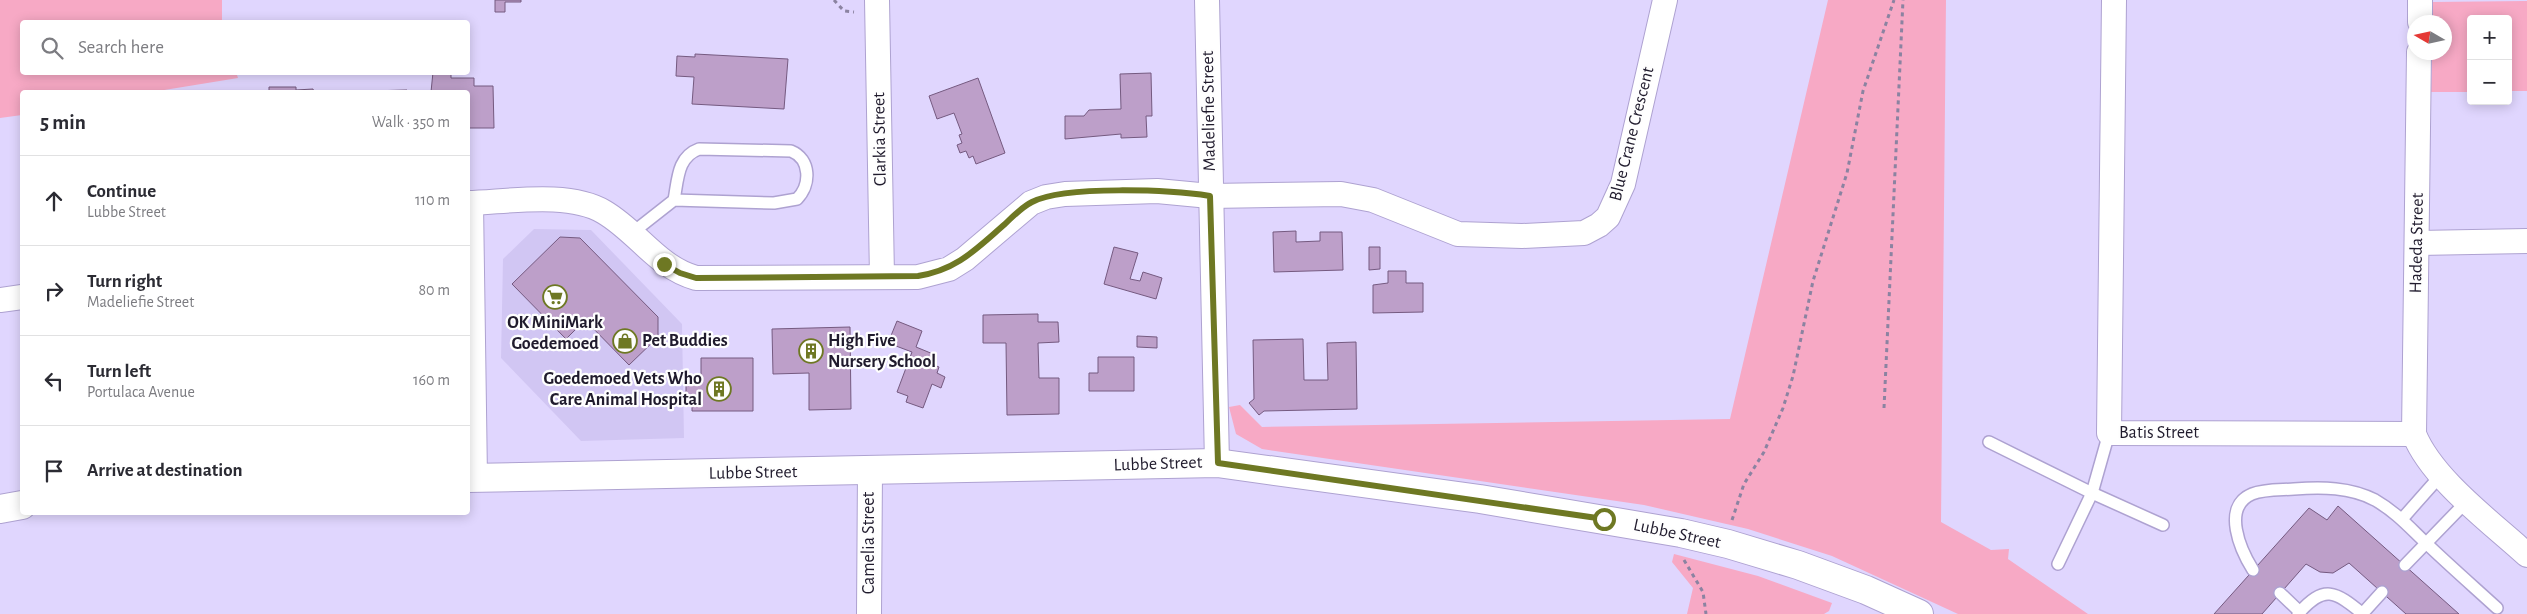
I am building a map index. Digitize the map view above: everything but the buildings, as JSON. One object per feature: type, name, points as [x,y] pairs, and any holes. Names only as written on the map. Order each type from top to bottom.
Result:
[{"type":"main road","name":"Lubbe Street","points":[[471,478],[1218,463],[1480,499],[1681,533],[1728,544],[1798,565],[1866,590],[1919,614]]},
{"type":"main road","points":[[0,509],[20,505]]},
{"type":"street","name":"Clarkia Street","points":[[877,0],[882,277]]},
{"type":"street","name":"Madeliefie Street","points":[[1207,0],[1210,196],[1218,463]]},
{"type":"street","name":"Blue Crane Crescent","points":[[470,203],[560,200],[577,202],[604,211],[632,233],[664,264],[680,273],[696,278],[918,276],[949,269],[965,259],[1031,203],[1046,197],[1065,194],[1157,191],[1210,196],[1356,195],[1458,234],[1522,236],[1584,233],[1599,226],[1608,217],[1623,184],[1665,0]]},
{"type":"street","name":"Batis Street","points":[[2114,0],[2110,433],[2414,434]]},
{"type":"street","points":[[2420,0],[2420,15]]},
{"type":"street","name":"Hadeda Street","points":[[2414,434],[2420,60]]},
{"type":"street","points":[[2418,243],[2527,241]]},
{"type":"street","points":[[0,300],[20,296]]},
{"type":"street","points":[[470,340],[471,478]]},
{"type":"street","points":[[2414,434],[2420,450],[2440,475],[2527,555]]},
{"type":"street","name":"Camelia Street","points":[[869,614],[870,471]]},
{"type":"lane","points":[[632,233],[674,200],[789,202],[801,195],[806,182],[806,166],[799,154],[791,151],[699,149],[687,155],[682,161],[674,200]]},
{"type":"lane","points":[[2058,564],[2092,494],[2110,433]]},
{"type":"lane","points":[[1989,442],[2092,494],[2163,526]]},
{"type":"lane","points":[[2402,519],[2440,475]]},
{"type":"lane","points":[[2253,570],[2242,554],[2236,524],[2237,512],[2246,496],[2255,492],[2300,489],[2349,490],[2378,502],[2402,519],[2497,608]]},
{"type":"lane","points":[[2405,565],[2468,500]]},
{"type":"lane","points":[[2280,593],[2299,613],[2315,596],[2323,594],[2338,597],[2363,614],[2382,592]]},
{"type":"path","points":[[1731,525],[1744,484],[1764,452],[1783,408],[1793,376],[1813,281],[1847,173],[1863,91],[1894,0]]},
{"type":"path","points":[[1884,408],[1903,0]]},
{"type":"path","points":[[1680,552],[1703,592],[1706,614]]},
{"type":"shaded area","points":[[0,0],[222,0],[222,20],[20,20],[20,75],[237,75],[238,78],[164,90],[20,90],[20,115],[0,118]]},
{"type":"shaded area","points":[[1828,0],[1946,0],[1941,522],[1991,550],[2009,549],[2008,559],[2088,614],[1958,614],[1832,556],[1748,529],[1644,505],[1262,449],[1236,434],[1229,407],[1240,405],[1262,427],[1730,419]]},
{"type":"shaded area","points":[[2527,1],[2527,91],[2512,91],[2512,15],[2467,15],[2467,92],[2431,92],[2432,60],[2452,60],[2452,15],[2432,15],[2432,2]]},
{"type":"shaded area","points":[[534,229],[591,230],[682,324],[684,438],[581,441],[501,358],[503,259]]},
{"type":"shaded area","points":[[1674,554],[1758,576],[1832,603],[1829,611],[1824,614],[1687,614],[1693,588],[1672,562]]},
{"type":"place","name":"OK MiniMark Goedemoed","points":[[555,297]]},
{"type":"place","name":"Pet Buddies","points":[[625,341]]},
{"type":"place","name":"High Five Nursery School","points":[[811,351]]},
{"type":"place","name":"Goedemoed Vets Who Care Animal Hospital","points":[[719,389]]},
{"type":"route","points":[[664,264],[680,273],[696,278],[918,276],[935,274],[949,269],[965,259],[1014,215],[1031,203],[1046,197],[1065,194],[1157,191],[1210,196],[1218,463],[1480,499],[1604,519]]}]
